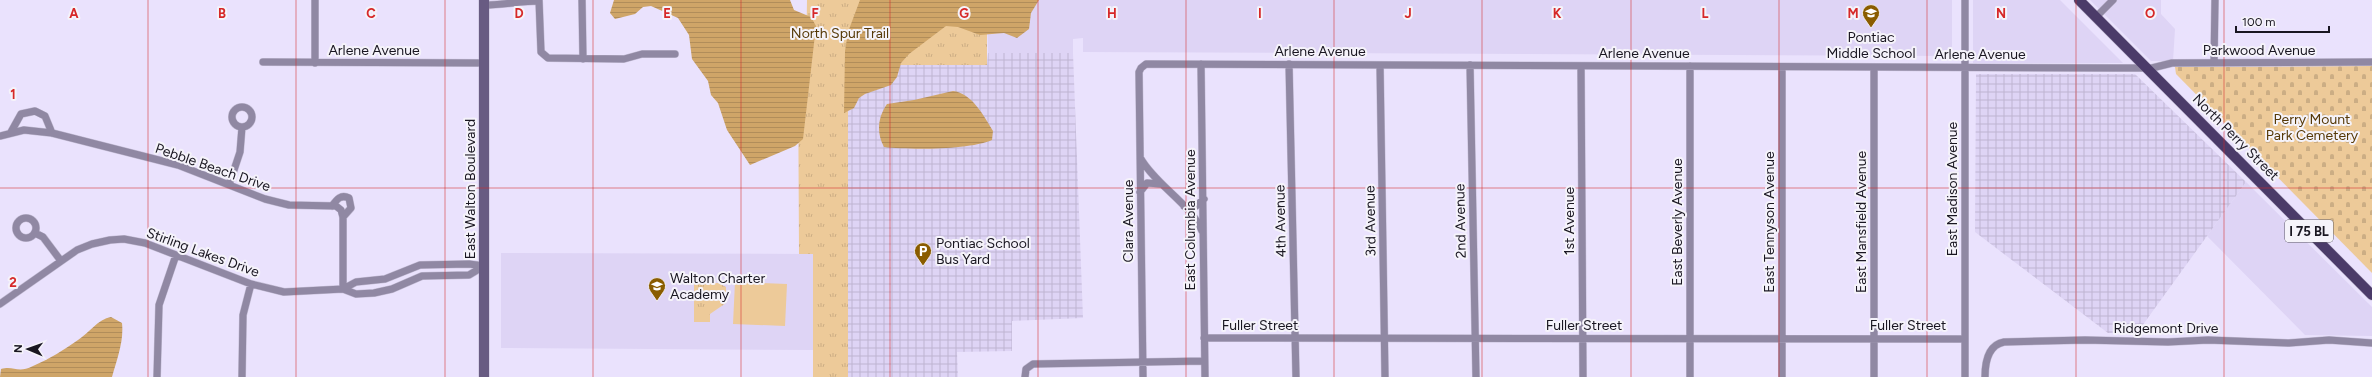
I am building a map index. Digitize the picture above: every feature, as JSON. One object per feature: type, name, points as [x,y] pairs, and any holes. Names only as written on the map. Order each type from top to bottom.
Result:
[{"type":"main road","name":"North Perry Street","points":[[2079,0],[2372,295]]},
{"type":"main road","name":"East Walton Boulevard","points":[[484,3],[484,377]]},
{"type":"street","points":[[315,0],[315,63]]},
{"type":"street","points":[[582,0],[583,59]]},
{"type":"street","name":"East Madison Avenue","points":[[1965,0],[1965,377]]},
{"type":"street","points":[[2096,17],[2113,0]]},
{"type":"street","points":[[2214,63],[2215,0]]},
{"type":"street","points":[[484,3],[508,5],[514,1],[539,1],[543,54],[549,59],[624,59],[646,54],[675,54]]},
{"type":"street","name":"Arlene Avenue","points":[[263,62],[484,63]]},
{"type":"street","name":"Parkwood Avenue","points":[[2147,68],[2169,63],[2372,62]]},
{"type":"street","name":"Arlene Avenue","points":[[1142,66],[1148,64],[1289,64],[2147,68]]},
{"type":"street","name":"East Columbia Avenue","points":[[1201,64],[1204,199],[1202,231],[1204,377]]},
{"type":"street","name":"4th Avenue","points":[[1289,64],[1296,377]]},
{"type":"street","name":"3rd Avenue","points":[[1380,65],[1385,377]]},
{"type":"street","name":"2nd Avenue","points":[[1470,65],[1476,377]]},
{"type":"street","name":"Clara Avenue","points":[[1142,66],[1139,72],[1143,377]]},
{"type":"street","name":"1st Avenue","points":[[1581,66],[1583,377]]},
{"type":"street","name":"East Beverly Avenue","points":[[1690,66],[1690,377]]},
{"type":"street","name":"East Tennyson Avenue","points":[[1782,67],[1782,377]]},
{"type":"street","name":"East Mansfield Avenue","points":[[1874,67],[1874,377]]},
{"type":"street","points":[[11,132],[21,114],[35,111],[45,116],[52,133]]},
{"type":"street","points":[[229,185],[240,152],[242,127]]},
{"type":"street","name":"Pebble Beach Drive","points":[[0,136],[11,132],[31,130],[52,133],[178,165],[265,199],[289,205],[332,206]]},
{"type":"street","points":[[1141,158],[1160,184],[1184,206],[1202,231]]},
{"type":"street","points":[[1140,192],[1148,183],[1160,184]]},
{"type":"street","points":[[343,217],[351,208],[349,198],[342,197],[338,198],[332,206],[339,209],[343,217],[343,289]]},
{"type":"street","points":[[1184,206],[1196,206],[1204,199]]},
{"type":"street","points":[[35,232],[43,237],[61,261]]},
{"type":"street","name":"Stirling Lakes Drive","points":[[0,304],[61,261],[88,246],[117,239],[138,242],[251,284],[284,292],[343,289],[356,294],[378,293],[417,277],[434,274],[469,275],[484,266]]},
{"type":"street","points":[[157,377],[159,305],[176,255]]},
{"type":"street","points":[[434,263],[434,274]]},
{"type":"street","name":"Stirling Lakes Drive","points":[[343,289],[356,282],[381,280],[411,267],[434,263],[484,266]]},
{"type":"street","points":[[242,377],[243,315],[251,284]]},
{"type":"street","name":"Fuller Street","points":[[1204,338],[1965,338]]},
{"type":"street","name":"Ridgemont Drive","points":[[1985,377],[1989,355],[1998,344],[2004,342],[2085,340],[2168,342],[2208,340],[2282,344],[2344,340],[2372,343]]},
{"type":"street","points":[[1025,377],[1027,367],[1033,364],[1204,361]]},
{"type":"shaded area","points":[[614,0],[790,0],[794,10],[811,17],[816,26],[803,139],[795,146],[750,165],[727,130],[718,103],[711,95],[708,81],[692,59],[689,35],[678,18],[651,6],[643,7],[635,14],[615,19],[610,13]]},
{"type":"shaded area","points":[[860,0],[1039,0],[1031,13],[1029,29],[1017,38],[1004,33],[980,35],[958,27],[946,26],[909,54],[901,63],[897,77],[891,85],[865,94],[859,98],[854,108],[844,113],[845,51],[848,32]]},
{"type":"shaded area","points":[[987,0],[1952,0],[1952,56],[1083,52],[1083,38],[1073,39],[1073,53],[988,53]]},
{"type":"shaded area","points":[[1973,0],[2060,0],[2123,63],[1973,63]]},
{"type":"shaded area","points":[[2090,0],[2161,0],[2161,14],[2175,29],[2173,61],[2151,61]]},
{"type":"shaded area","points":[[988,53],[1073,53],[1083,318],[1012,321],[1012,351],[957,352],[958,377],[848,377],[848,65],[987,65]]},
{"type":"shaded area","points":[[1976,74],[2135,74],[2246,182],[2137,333],[2108,333],[1975,232]]},
{"type":"shaded area","points":[[953,91],[966,96],[977,106],[993,131],[992,140],[969,146],[955,147],[909,149],[884,147],[881,141],[879,125],[880,119],[887,104],[914,100]]},
{"type":"shaded area","points":[[2246,182],[2372,307],[2372,336],[2305,335],[2207,236]]},
{"type":"shaded area","name":"Walton Charter Academy","points":[[501,253],[813,254],[813,350],[501,348]]},
{"type":"shaded area","points":[[111,317],[122,323],[120,350],[112,377],[0,377],[1,369],[28,368],[51,357],[78,340],[102,320]]},
{"type":"green space","name":"North Spur Trail","points":[[807,0],[987,0],[987,65],[848,65],[848,377],[813,377],[813,254],[799,254],[798,65],[806,65]]},
{"type":"green space","name":"Perry Mount Park Cemetery","points":[[2372,66],[2372,273],[2176,74],[2175,67]]},
{"type":"green space","points":[[735,282],[787,284],[785,326],[733,324]]},
{"type":"green space","points":[[694,283],[718,283],[726,287],[726,303],[710,314],[710,322],[694,322]]},
{"type":"place","name":"Pontiac Middle School","points":[[1871,28]]},
{"type":"place","name":"Pontiac School Bus Yard","points":[[923,266]]},
{"type":"place","name":"Walton Charter Academy","points":[[657,301]]}]
